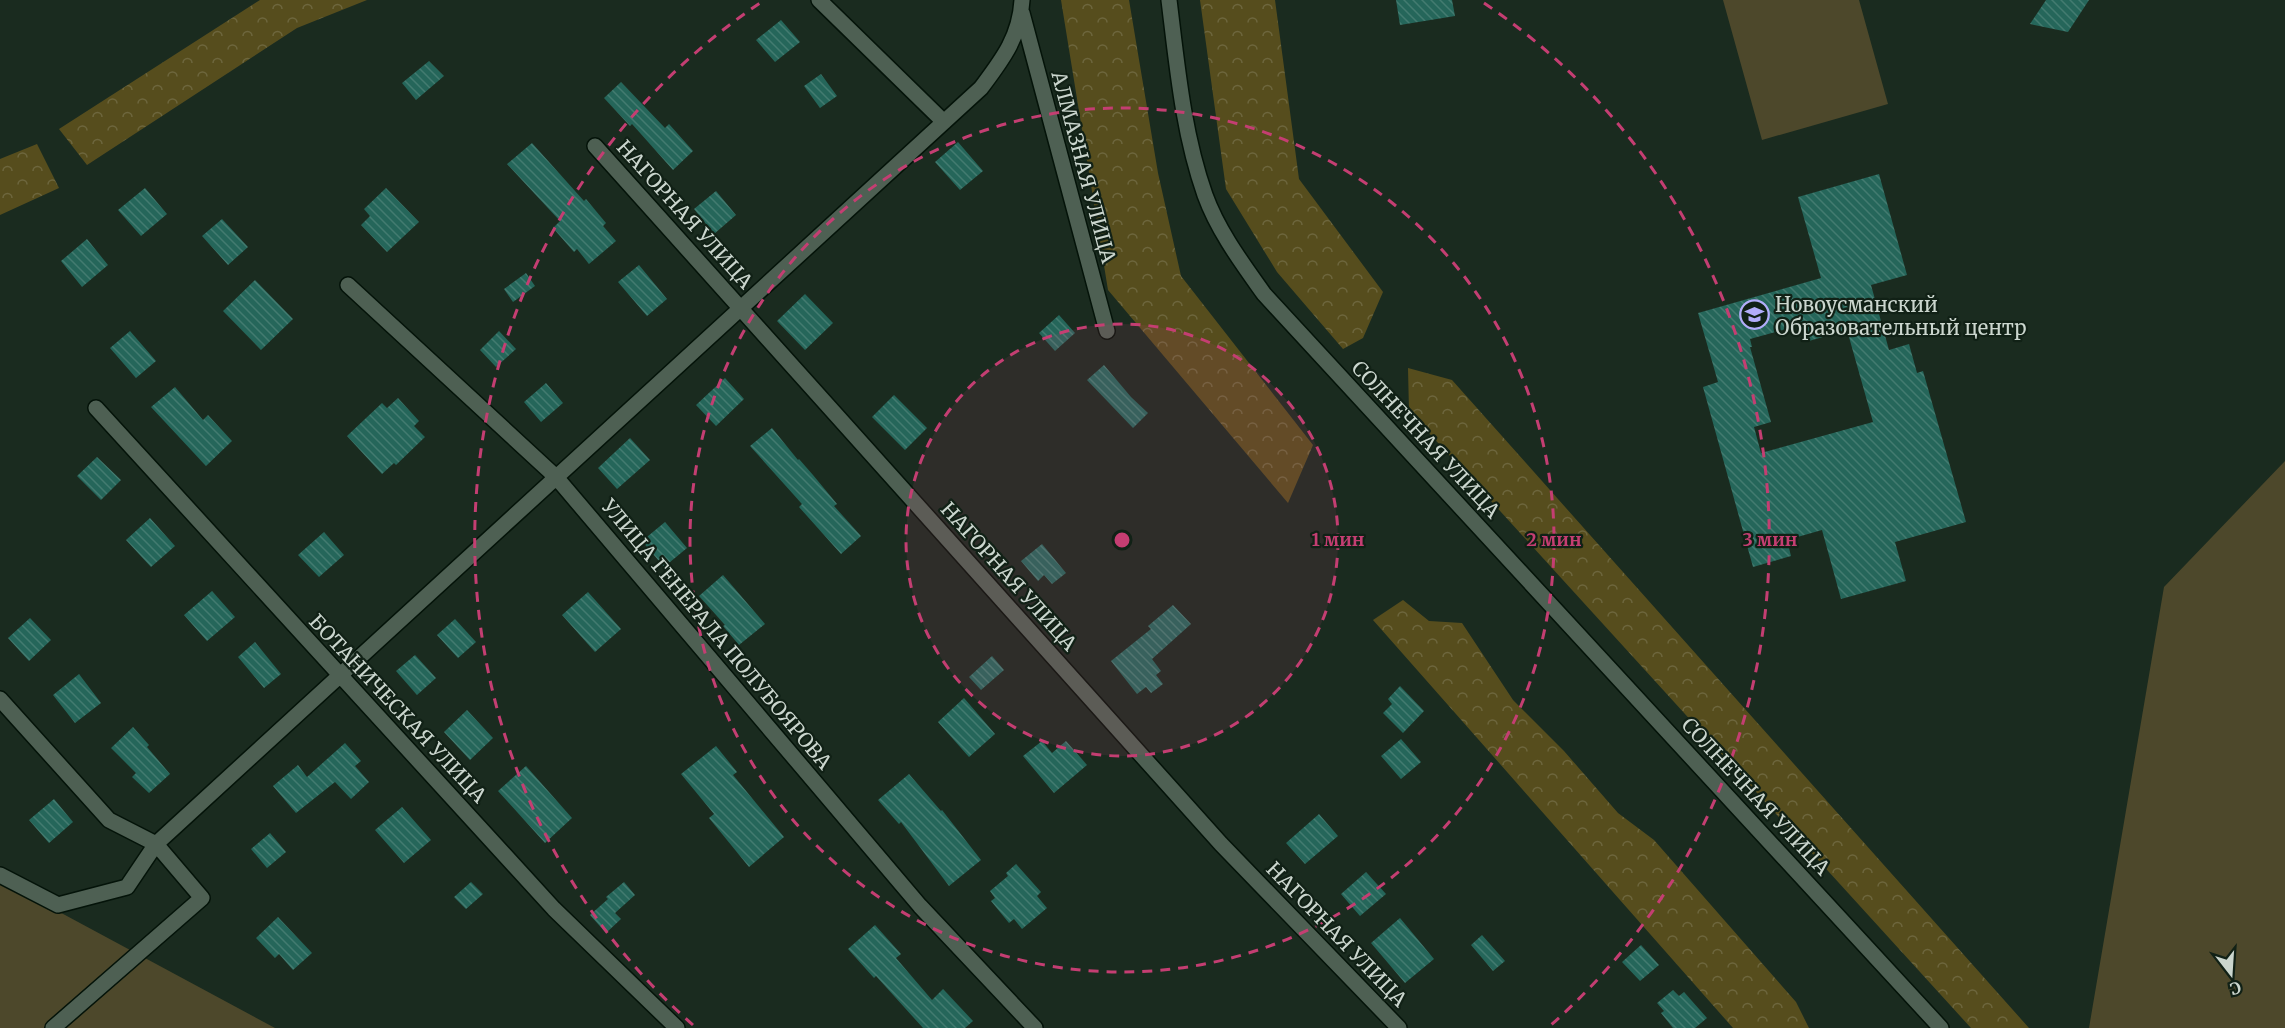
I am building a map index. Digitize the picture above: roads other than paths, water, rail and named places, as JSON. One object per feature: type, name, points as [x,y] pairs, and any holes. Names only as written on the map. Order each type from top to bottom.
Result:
[{"type":"street","points":[[819,0],[944,122]]},
{"type":"street","name":"СОЛНЕЧНАЯ УЛИЦА","points":[[1169,0],[1189,135],[1205,195],[1226,240],[1263,294],[1941,1028]]},
{"type":"street","points":[[0,875],[58,905],[127,887],[156,844],[981,88],[1009,50],[1022,6]]},
{"type":"street","name":"АЛМАЗНАЯ УЛИЦА","points":[[1022,6],[1107,331]]},
{"type":"street","name":"НАГОРНАЯ УЛИЦА","points":[[595,146],[1221,844],[1399,1028]]},
{"type":"street","name":"УЛИЦА ГЕНЕРАЛА ПОЛУБОЯРОВА","points":[[348,285],[556,477],[920,906],[1035,1028]]},
{"type":"street","name":"БОТАНИЧЕСКАЯ УЛИЦА","points":[[96,408],[554,909],[677,1028]]},
{"type":"street","points":[[0,699],[110,820],[156,844],[202,898],[53,1028]]},
{"type":"place","name":"Новоусманский Образовательный центр","points":[[1754,315]]}]
